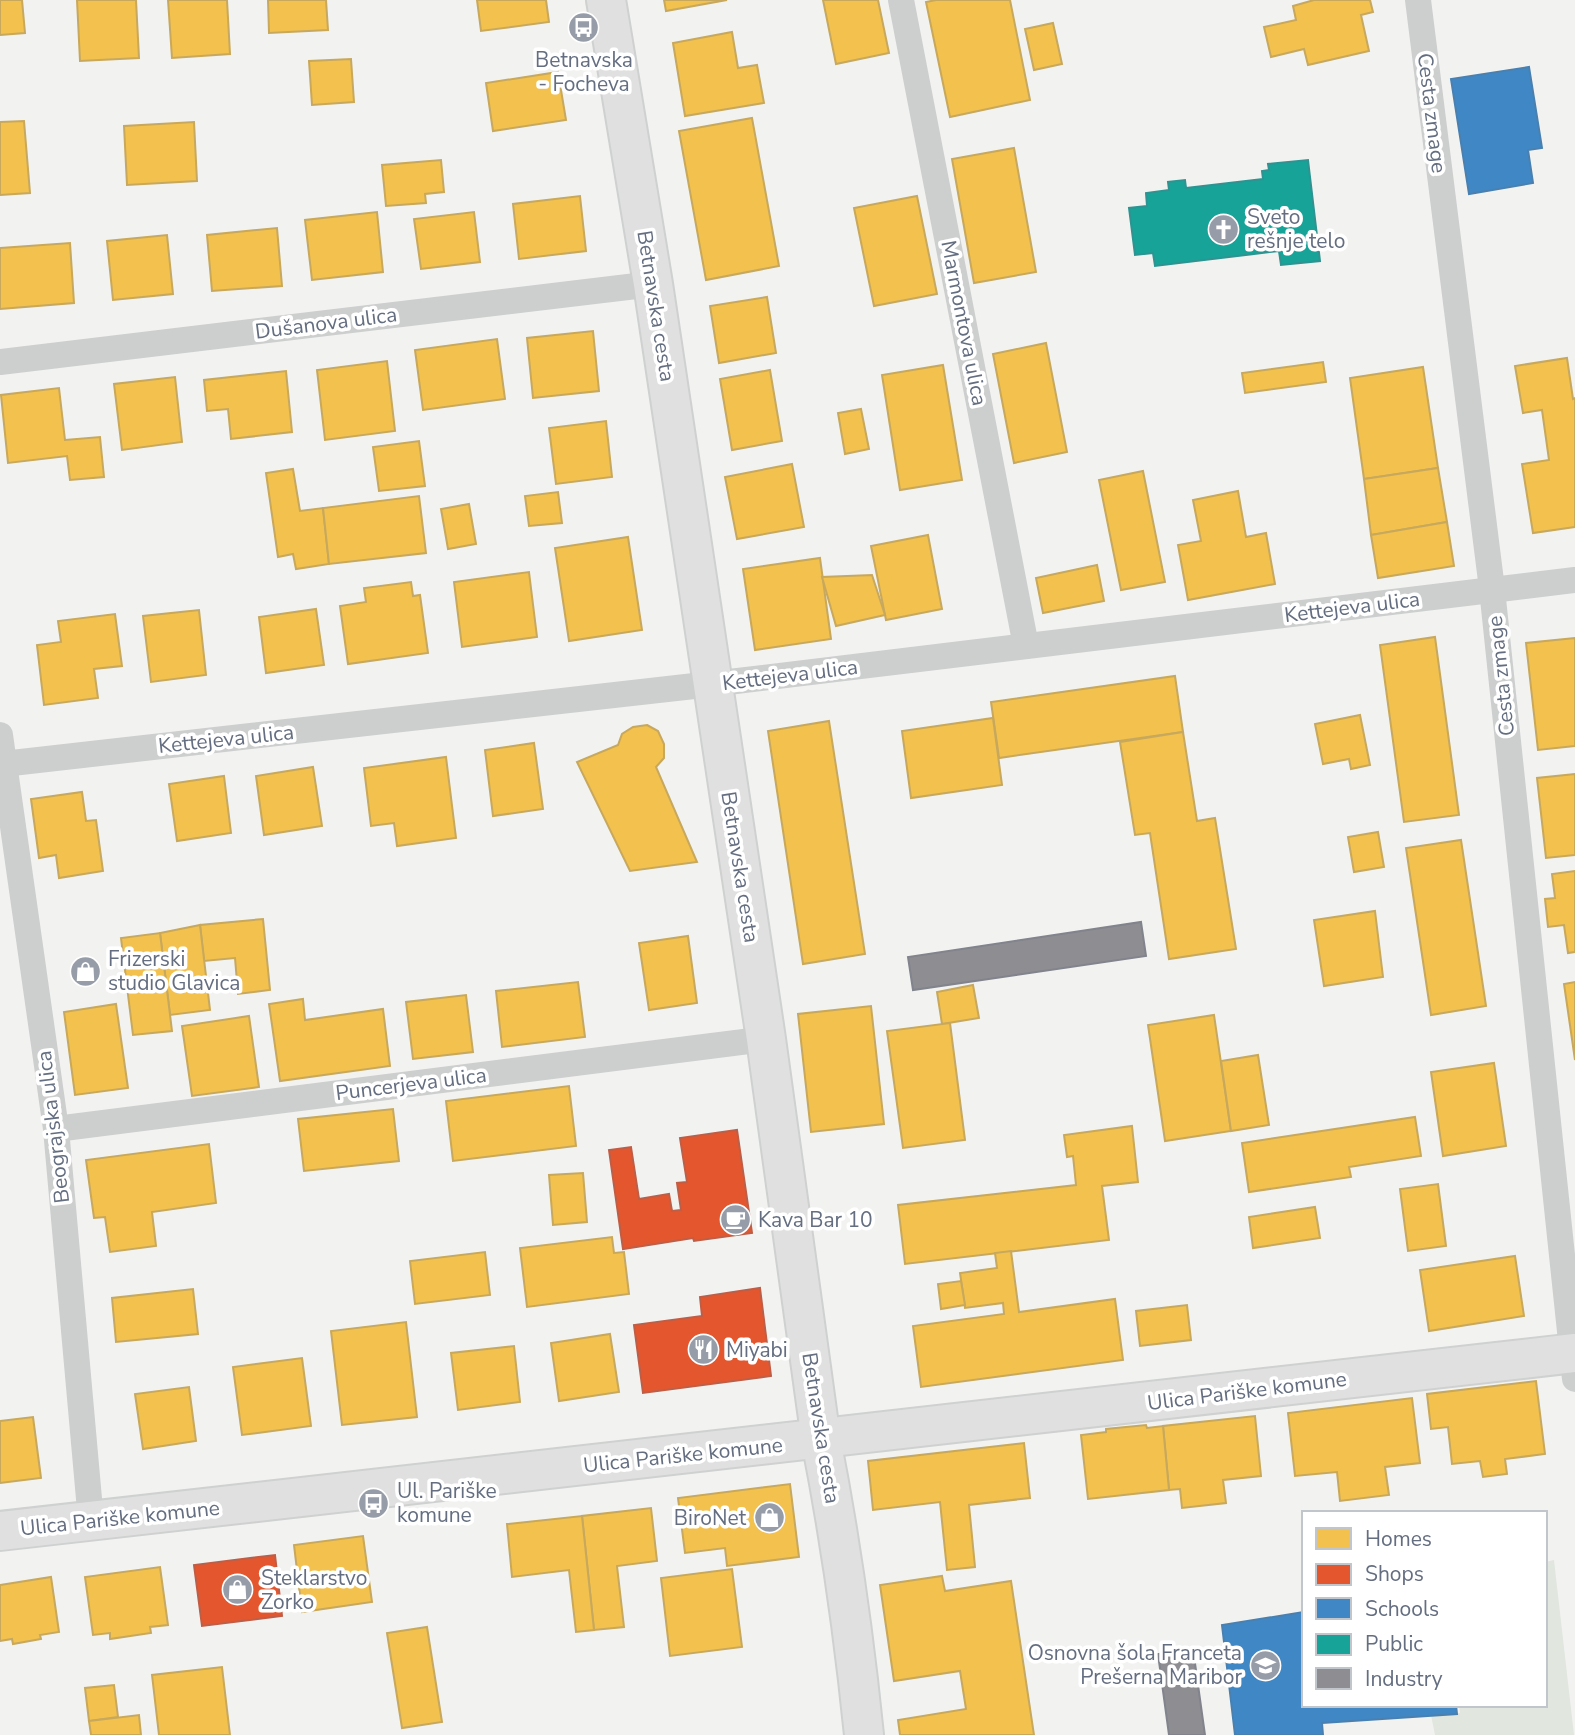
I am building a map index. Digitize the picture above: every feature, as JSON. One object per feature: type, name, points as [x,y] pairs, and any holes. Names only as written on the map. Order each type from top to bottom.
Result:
[{"type":"street","name":"Betnavska cesta","points":[[606,0],[653,284],[766,1039],[821,1440],[855,1648],[864,1735]]},
{"type":"street","name":"Marmontova ulica","points":[[901,0],[1026,646]]},
{"type":"street","name":"Cesta zmage","points":[[1418,0],[1492,589],[1574,1362]]},
{"type":"street","name":"Dušanova ulica","points":[[0,362],[653,284]]},
{"type":"street","name":"Kettejeva ulica","points":[[3,764],[712,684],[1575,580]]},
{"type":"street","name":"Beograjska ulica","points":[[0,735],[56,1129],[91,1521]]},
{"type":"street","name":"Puncerjeva ulica","points":[[56,1129],[766,1039]]},
{"type":"street","name":"Ulica Pariške komune","points":[[0,1531],[821,1440],[1574,1362]]},
{"type":"shaded area","points":[[1554,1560],[1574,1735],[1435,1735],[1431,1715],[1460,1713],[1459,1707],[1547,1707],[1547,1562]]},
{"type":"building: Homes","points":[[0,0],[22,0],[25,33],[0,35]]},
{"type":"building: Homes","points":[[77,0],[136,0],[139,58],[80,61]]},
{"type":"building: Homes","points":[[168,0],[227,0],[230,54],[172,58]]},
{"type":"building: Homes","points":[[268,0],[326,0],[328,30],[269,33]]},
{"type":"building: Homes","points":[[477,0],[546,0],[549,22],[481,31]]},
{"type":"building: Homes","points":[[664,0],[727,0],[666,11]]},
{"type":"building: Homes","points":[[823,0],[878,0],[889,53],[836,64]]},
{"type":"building: Homes","points":[[1010,0],[1030,100],[950,117],[926,2]]},
{"type":"building: Homes","points":[[1314,0],[1370,0],[1373,12],[1361,15],[1369,51],[1308,65],[1304,49],[1271,57],[1264,27],[1296,20],[1293,6]]},
{"type":"building: Homes","points":[[1053,23],[1062,64],[1034,70],[1025,29]]},
{"type":"building: Homes","points":[[732,32],[738,68],[757,65],[764,103],[685,116],[673,43]]},
{"type":"building: Homes","points":[[351,59],[354,102],[312,105],[309,61]]},
{"type":"building: Homes","points":[[558,72],[566,120],[493,131],[486,83]]},
{"type":"building: Homes","points":[[752,118],[779,266],[706,280],[679,131]]},
{"type":"building: Homes","points":[[24,121],[30,193],[0,195],[0,122]]},
{"type":"building: Homes","points":[[194,122],[197,181],[127,185],[124,126]]},
{"type":"building: Homes","points":[[1014,148],[1036,272],[974,283],[952,159]]},
{"type":"building: Homes","points":[[441,160],[444,192],[425,194],[426,203],[386,206],[382,165]]},
{"type":"building: Homes","points":[[580,196],[586,251],[519,259],[513,204]]},
{"type":"building: Homes","points":[[917,196],[937,294],[874,306],[854,208]]},
{"type":"building: Homes","points":[[377,212],[383,272],[312,280],[305,220]]},
{"type":"building: Homes","points":[[474,212],[480,262],[421,269],[414,219]]},
{"type":"building: Homes","points":[[277,228],[282,286],[212,291],[207,235]]},
{"type":"building: Homes","points":[[167,235],[173,294],[113,300],[107,241]]},
{"type":"building: Homes","points":[[70,243],[74,303],[0,309],[0,248]]},
{"type":"building: Homes","points":[[767,297],[776,353],[719,363],[710,306]]},
{"type":"building: Homes","points":[[593,331],[599,391],[533,398],[527,338]]},
{"type":"building: Homes","points":[[497,339],[505,399],[423,410],[415,350]]},
{"type":"building: Homes","points":[[1046,343],[1067,452],[1014,463],[993,354]]},
{"type":"building: Homes","points":[[1567,358],[1573,399],[1575,398],[1575,527],[1533,533],[1522,464],[1549,460],[1542,410],[1523,413],[1515,366]]},
{"type":"building: Homes","points":[[387,361],[395,431],[325,440],[317,370]]},
{"type":"building: Homes","points":[[1323,362],[1326,382],[1245,393],[1242,373]]},
{"type":"building: Homes","points":[[943,365],[962,480],[900,490],[882,375]]},
{"type":"building: Homes","points":[[1423,367],[1438,468],[1364,479],[1350,378]]},
{"type":"building: Homes","points":[[770,370],[782,441],[732,450],[720,379]]},
{"type":"building: Homes","points":[[286,371],[292,432],[231,439],[228,409],[207,411],[204,380]]},
{"type":"building: Homes","points":[[175,377],[182,442],[122,450],[114,384]]},
{"type":"building: Homes","points":[[59,388],[65,440],[100,437],[104,477],[70,480],[67,456],[8,463],[1,395]]},
{"type":"building: Homes","points":[[861,409],[869,449],[845,454],[838,413]]},
{"type":"building: Homes","points":[[606,421],[612,477],[556,484],[549,428]]},
{"type":"building: Homes","points":[[419,441],[425,486],[379,491],[373,447]]},
{"type":"building: Homes","points":[[792,464],[804,527],[737,539],[725,477]]},
{"type":"building: Homes","points":[[1438,468],[1447,522],[1371,535],[1364,479]]},
{"type":"building: Homes","points":[[293,469],[300,511],[323,508],[329,564],[296,569],[293,554],[278,557],[266,473]]},
{"type":"building: Homes","points":[[1143,471],[1165,582],[1121,590],[1099,480]]},
{"type":"building: Homes","points":[[1238,491],[1246,537],[1266,533],[1275,584],[1188,600],[1178,545],[1201,541],[1193,500]]},
{"type":"building: Homes","points":[[558,492],[562,523],[529,526],[525,496]]},
{"type":"building: Homes","points":[[419,496],[426,553],[329,564],[323,508]]},
{"type":"building: Homes","points":[[469,504],[476,544],[448,549],[441,509]]},
{"type":"building: Homes","points":[[1447,522],[1454,566],[1378,578],[1371,535]]},
{"type":"building: Homes","points":[[928,535],[942,609],[886,620],[871,546]]},
{"type":"building: Homes","points":[[628,537],[642,630],[569,641],[555,548]]},
{"type":"building: Homes","points":[[820,558],[831,639],[755,650],[743,569]]},
{"type":"building: Homes","points":[[1097,565],[1104,601],[1043,613],[1036,578]]},
{"type":"building: Homes","points":[[529,572],[537,637],[462,647],[454,582]]},
{"type":"building: Homes","points":[[872,575],[885,615],[836,626],[822,577]]},
{"type":"building: Homes","points":[[411,582],[413,596],[420,595],[428,653],[348,664],[340,606],[366,602],[364,588]]},
{"type":"building: Homes","points":[[316,609],[324,665],[266,673],[259,617]]},
{"type":"building: Homes","points":[[199,610],[206,675],[151,682],[143,616]]},
{"type":"building: Homes","points":[[115,614],[122,666],[94,669],[98,698],[44,705],[37,645],[61,642],[58,621]]},
{"type":"building: Homes","points":[[1435,637],[1459,815],[1404,822],[1380,645]]},
{"type":"building: Homes","points":[[1575,638],[1575,746],[1538,750],[1526,643]]},
{"type":"building: Homes","points":[[1175,676],[1183,732],[999,758],[991,702]]},
{"type":"building: Homes","points":[[1360,715],[1370,765],[1351,769],[1349,759],[1323,764],[1315,724]]},
{"type":"building: Homes","points":[[993,718],[1002,785],[911,798],[902,731]]},
{"type":"building: Homes","points":[[829,721],[865,954],[803,964],[768,731]]},
{"type":"building: Homes","points":[[647,725],[658,731],[664,744],[664,758],[656,767],[697,862],[630,871],[577,762],[618,745],[622,734],[633,727]]},
{"type":"building: Homes","points":[[1183,732],[1197,821],[1215,818],[1236,949],[1169,959],[1150,833],[1135,835],[1120,742]]},
{"type":"building: Homes","points":[[534,743],[543,809],[493,816],[485,750]]},
{"type":"building: Homes","points":[[446,757],[456,838],[397,846],[394,823],[371,826],[364,768]]},
{"type":"building: Homes","points":[[313,767],[322,826],[264,835],[256,776]]},
{"type":"building: Homes","points":[[1575,774],[1575,855],[1546,858],[1537,778]]},
{"type":"building: Homes","points":[[224,776],[231,833],[177,841],[169,784]]},
{"type":"building: Homes","points":[[82,792],[86,821],[96,820],[103,871],[59,878],[56,855],[39,858],[31,799]]},
{"type":"building: Homes","points":[[1378,832],[1384,867],[1354,872],[1348,837]]},
{"type":"building: Homes","points":[[1461,840],[1486,1006],[1431,1015],[1406,848]]},
{"type":"building: Homes","points":[[1575,871],[1575,952],[1568,953],[1564,925],[1548,927],[1545,899],[1555,898],[1552,874]]},
{"type":"building: Homes","points":[[1375,911],[1383,977],[1324,986],[1314,920]]},
{"type":"building: Homes","points":[[263,919],[270,990],[238,994],[235,958],[204,961],[200,925]]},
{"type":"building: Homes","points":[[200,925],[210,1010],[170,1015],[160,933]]},
{"type":"building: Homes","points":[[160,933],[172,1031],[133,1035],[121,938]]},
{"type":"building: Homes","points":[[688,936],[697,1003],[649,1010],[639,943]]},
{"type":"building: Homes","points":[[578,982],[585,1037],[502,1047],[496,991]]},
{"type":"building: Homes","points":[[1575,982],[1575,1060],[1564,984]]},
{"type":"building: Homes","points":[[973,985],[979,1018],[942,1024],[937,992]]},
{"type":"building: Homes","points":[[466,995],[473,1052],[413,1059],[406,1002]]},
{"type":"building: Homes","points":[[303,999],[305,1020],[383,1009],[390,1066],[280,1081],[269,1004]]},
{"type":"building: Homes","points":[[116,1004],[128,1088],[75,1095],[64,1012]]},
{"type":"building: Homes","points":[[871,1006],[884,1124],[811,1132],[798,1014]]},
{"type":"building: Homes","points":[[1214,1015],[1231,1131],[1165,1141],[1148,1025]]},
{"type":"building: Homes","points":[[249,1016],[259,1087],[192,1096],[182,1026]]},
{"type":"building: Homes","points":[[950,1023],[965,1140],[903,1148],[887,1031]]},
{"type":"building: Homes","points":[[1258,1055],[1269,1125],[1231,1131],[1221,1061]]},
{"type":"building: Homes","points":[[1494,1063],[1506,1146],[1443,1156],[1431,1072]]},
{"type":"building: Homes","points":[[569,1086],[576,1146],[453,1161],[446,1101]]},
{"type":"building: Homes","points":[[393,1109],[399,1161],[304,1171],[298,1119]]},
{"type":"building: Homes","points":[[1415,1117],[1421,1156],[1349,1167],[1351,1177],[1249,1192],[1242,1143]]},
{"type":"building: Homes","points":[[1132,1126],[1138,1182],[1102,1186],[1109,1240],[905,1264],[898,1205],[1076,1185],[1073,1156],[1067,1157],[1064,1135]]},
{"type":"building: Homes","points":[[209,1144],[216,1203],[152,1212],[156,1246],[110,1252],[105,1217],[94,1218],[86,1160]]},
{"type":"building: Homes","points":[[583,1173],[587,1222],[553,1225],[549,1175]]},
{"type":"building: Homes","points":[[1438,1184],[1446,1246],[1408,1251],[1400,1189]]},
{"type":"building: Homes","points":[[1315,1207],[1320,1238],[1253,1248],[1249,1217]]},
{"type":"building: Homes","points":[[612,1237],[614,1253],[624,1252],[629,1294],[527,1307],[520,1248]]},
{"type":"building: Homes","points":[[1011,1251],[1019,1312],[1115,1299],[1123,1360],[921,1387],[913,1326],[1004,1314],[1003,1303],[965,1308],[960,1273],[997,1268],[995,1253]]},
{"type":"building: Homes","points":[[485,1252],[490,1295],[415,1304],[410,1261]]},
{"type":"building: Homes","points":[[1515,1256],[1524,1316],[1429,1331],[1420,1270]]},
{"type":"building: Homes","points":[[961,1281],[965,1305],[941,1309],[938,1284]]},
{"type":"building: Homes","points":[[193,1289],[198,1334],[116,1342],[112,1298]]},
{"type":"building: Homes","points":[[1187,1305],[1191,1340],[1140,1346],[1136,1311]]},
{"type":"building: Homes","points":[[406,1322],[417,1417],[342,1425],[331,1331]]},
{"type":"building: Homes","points":[[610,1334],[619,1392],[559,1401],[551,1343]]},
{"type":"building: Homes","points":[[514,1346],[520,1402],[458,1410],[451,1353]]},
{"type":"building: Homes","points":[[302,1358],[311,1426],[242,1435],[233,1367]]},
{"type":"building: Homes","points":[[1536,1381],[1545,1454],[1505,1459],[1507,1474],[1483,1477],[1480,1461],[1452,1464],[1448,1427],[1431,1429],[1427,1394]]},
{"type":"building: Homes","points":[[189,1387],[196,1441],[143,1449],[135,1394]]},
{"type":"building: Homes","points":[[1412,1398],[1420,1463],[1385,1467],[1389,1495],[1340,1501],[1337,1472],[1295,1476],[1288,1413]]},
{"type":"building: Homes","points":[[1255,1416],[1261,1476],[1223,1480],[1226,1503],[1182,1508],[1180,1489],[1169,1490],[1163,1426]]},
{"type":"building: Homes","points":[[33,1417],[41,1478],[0,1483],[0,1421]]},
{"type":"building: Homes","points":[[1146,1425],[1147,1428],[1163,1426],[1169,1490],[1088,1499],[1081,1435],[1106,1432],[1106,1429]]},
{"type":"building: Homes","points":[[1024,1443],[1030,1498],[969,1505],[975,1567],[947,1570],[940,1502],[873,1510],[868,1461]]},
{"type":"building: Homes","points":[[790,1484],[799,1557],[727,1566],[725,1548],[685,1553],[678,1498]]},
{"type":"building: Homes","points":[[651,1508],[657,1561],[617,1566],[624,1627],[594,1630],[582,1516]]},
{"type":"building: Homes","points":[[582,1516],[594,1630],[576,1632],[569,1570],[512,1577],[507,1524]]},
{"type":"building: Homes","points":[[363,1536],[372,1602],[302,1612],[294,1545]]},
{"type":"building: Homes","points":[[160,1567],[168,1625],[150,1627],[151,1633],[110,1639],[110,1633],[93,1635],[85,1577]]},
{"type":"building: Homes","points":[[732,1569],[742,1647],[670,1656],[661,1578]]},
{"type":"building: Homes","points":[[942,1576],[945,1591],[1011,1581],[1034,1735],[900,1735],[898,1720],[966,1709],[960,1671],[894,1681],[880,1585]]},
{"type":"building: Homes","points":[[51,1577],[59,1632],[40,1635],[41,1639],[13,1644],[12,1639],[0,1641],[0,1585]]},
{"type":"building: Homes","points":[[427,1627],[442,1722],[402,1728],[387,1633]]},
{"type":"building: Homes","points":[[222,1667],[230,1735],[159,1735],[152,1675]]},
{"type":"building: Homes","points":[[114,1685],[118,1717],[89,1721],[85,1688]]},
{"type":"building: Homes","points":[[139,1715],[141,1735],[91,1735],[89,1721]]},
{"type":"building: Shops","points":[[737,1130],[752,1233],[694,1241],[693,1238],[623,1249],[609,1150],[631,1147],[639,1199],[669,1194],[672,1211],[681,1210],[677,1183],[687,1182],[680,1138]]},
{"type":"building: Shops","name":"Miyabi","points":[[760,1288],[771,1376],[643,1393],[634,1325],[702,1316],[700,1297]]},
{"type":"building: Shops","name":"Steklarstvo Zorko","points":[[275,1555],[282,1616],[202,1626],[194,1565]]},
{"type":"building: Schools","points":[[1529,67],[1542,148],[1528,150],[1533,183],[1469,194],[1451,79]]},
{"type":"building: Schools","name":"Osnovna šola Franceta Prešerna Maribor","points":[[1302,1612],[1302,1707],[1456,1707],[1457,1714],[1322,1723],[1323,1735],[1235,1735],[1222,1625]]},
{"type":"building: Public","name":"Sveto rešnje telo","points":[[1308,160],[1320,261],[1281,265],[1279,251],[1155,266],[1153,253],[1135,255],[1129,208],[1147,206],[1146,193],[1169,190],[1168,182],[1185,180],[1186,188],[1263,179],[1262,171],[1269,170],[1268,164]]},
{"type":"building: Industry","points":[[1141,922],[1146,956],[913,990],[908,957]]},
{"type":"building: Industry","points":[[1193,1649],[1205,1735],[1169,1735],[1158,1654]]},
{"type":"place","name":"Betnavska - Focheva","points":[[584,28]]},
{"type":"place","name":"Sveto rešnje telo","points":[[1224,229]]},
{"type":"place","name":"Frizerski studio Glavica","points":[[85,971]]},
{"type":"place","name":"Kava Bar 10","points":[[735,1220]]},
{"type":"place","name":"Miyabi","points":[[703,1350]]},
{"type":"place","name":"Ul. Pariške komune","points":[[374,1503]]},
{"type":"place","name":"BiroNet","points":[[769,1518]]},
{"type":"place","name":"Steklarstvo Zorko","points":[[238,1590]]},
{"type":"place","name":"Osnovna šola Franceta Prešerna Maribor","points":[[1265,1665]]}]
